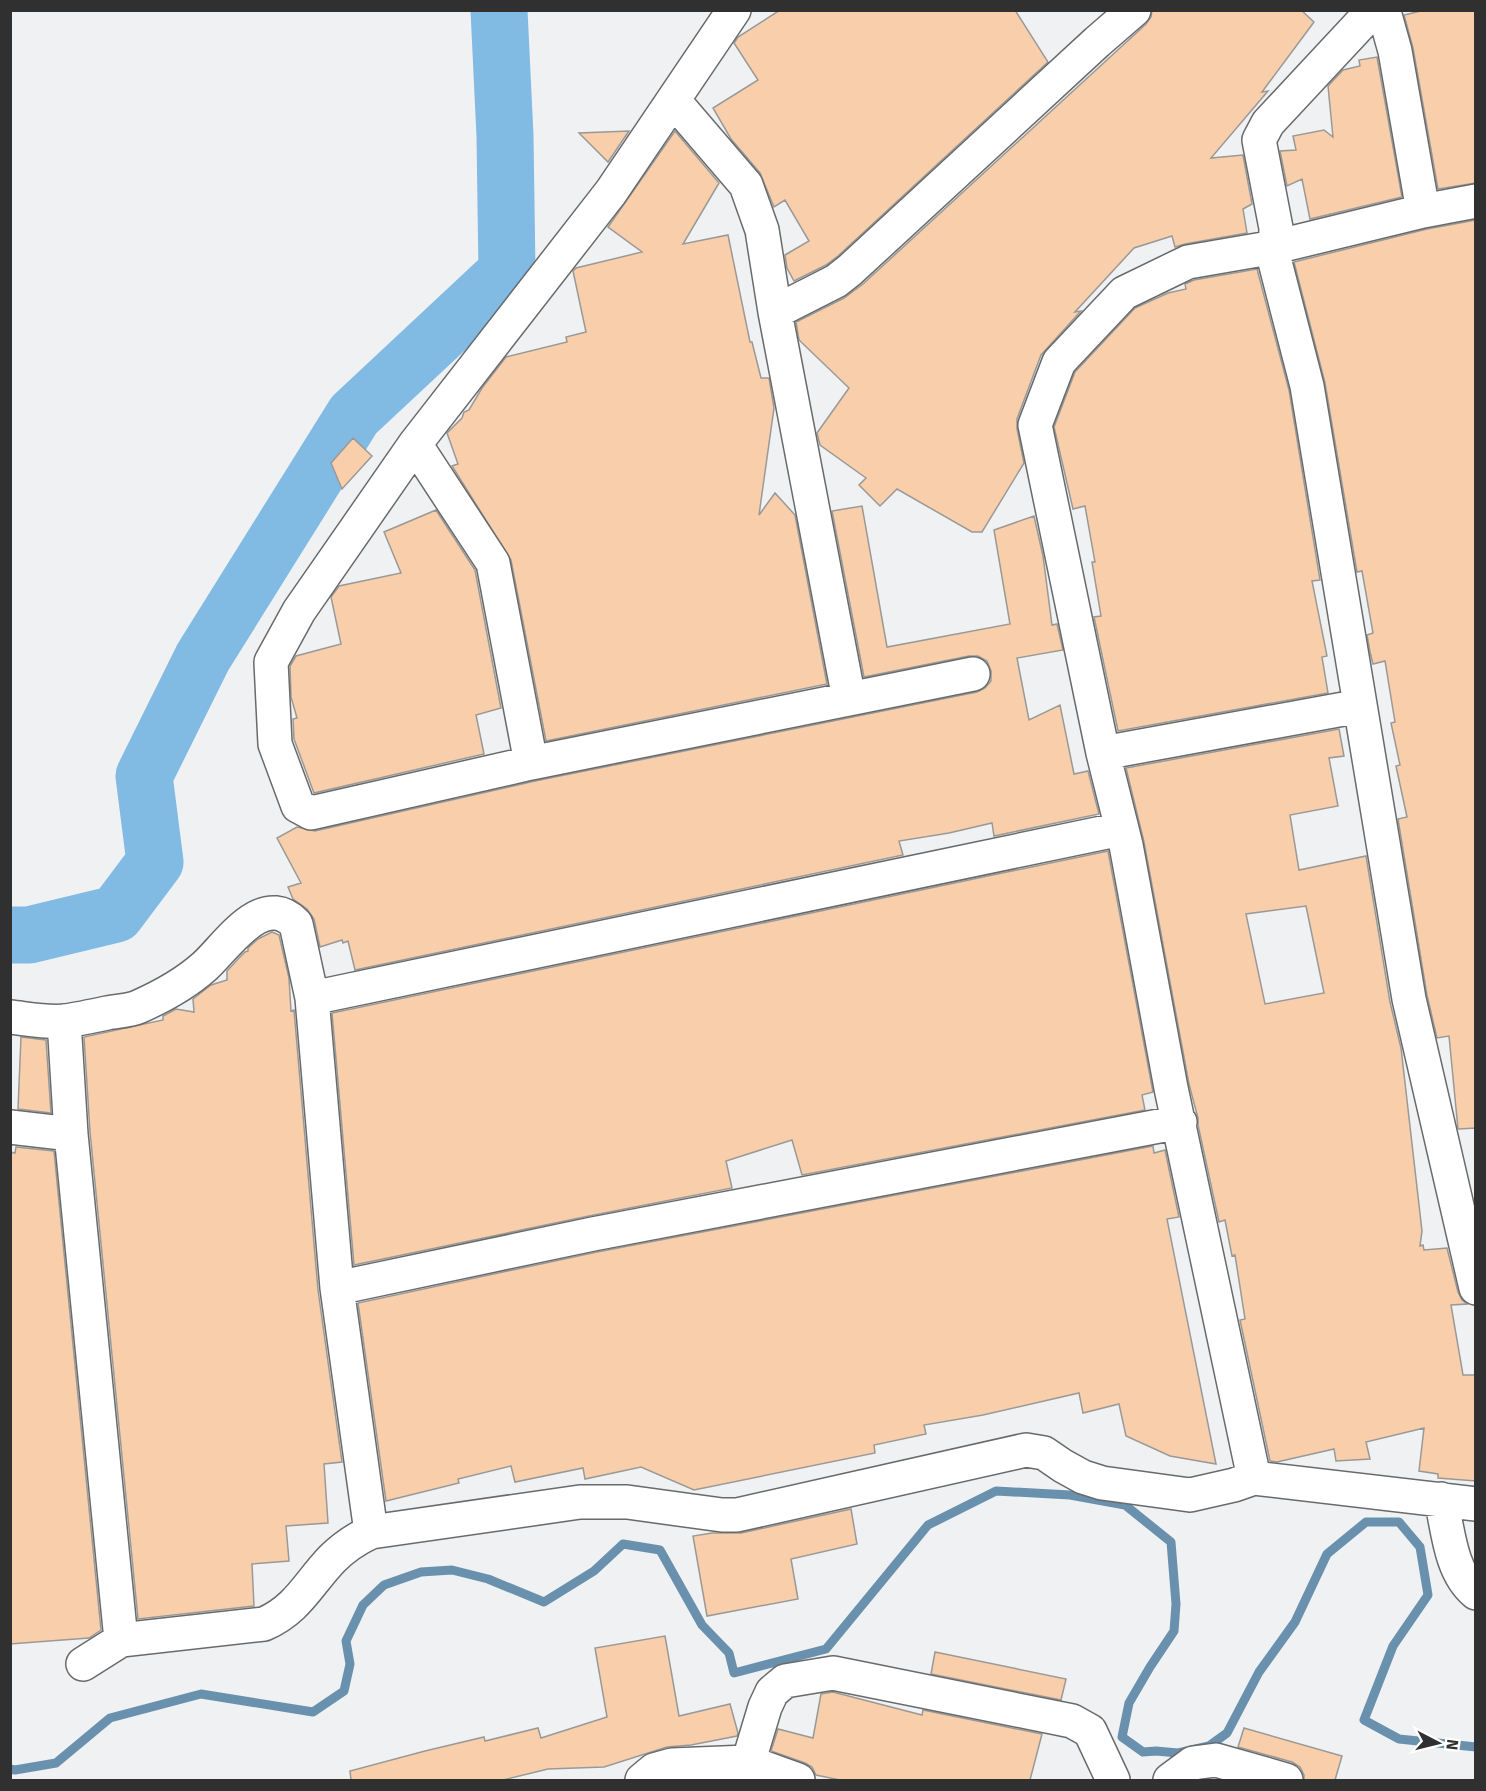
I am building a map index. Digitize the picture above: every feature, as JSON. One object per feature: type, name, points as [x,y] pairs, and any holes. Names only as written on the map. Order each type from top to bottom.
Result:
[{"type":"street","points":[[734,10],[610,192],[416,444],[299,611],[271,662],[275,744],[289,784],[298,806],[311,813],[531,763],[973,674]]},
{"type":"street","points":[[775,312],[836,281],[850,270],[1096,42],[1134,10]]},
{"type":"street","points":[[1423,211],[1395,51],[1385,15],[1376,14],[1364,20],[1300,88],[1268,123],[1259,140],[1276,228],[1275,262],[1306,386],[1409,999],[1476,1288]]},
{"type":"street","points":[[674,101],[746,185],[762,230],[775,312],[849,699]]},
{"type":"street","points":[[1254,1478],[1172,1088],[1126,845],[1103,753],[1035,435],[1035,425],[1059,362],[1124,293],[1188,262],[1275,247],[1423,211],[1476,201]]},
{"type":"street","points":[[416,444],[493,563],[531,763]]},
{"type":"street","points":[[1103,753],[1360,706]]},
{"type":"street","points":[[312,998],[1121,829]]},
{"type":"street","points":[[10,1017],[64,1021],[135,1008],[178,988],[206,965],[231,936],[246,923],[269,914],[281,914],[289,917],[296,924],[312,998],[337,1288],[371,1532]]},
{"type":"street","points":[[64,1021],[71,1134],[122,1640]]},
{"type":"street","points":[[337,1288],[592,1234],[1180,1122]]},
{"type":"street","points":[[10,1127],[71,1134]]},
{"type":"street","points":[[83,1665],[122,1640],[264,1624],[278,1618],[298,1601],[332,1559],[353,1540],[371,1532],[580,1502],[627,1502],[737,1515],[1026,1450],[1044,1453],[1083,1477],[1190,1495],[1254,1478],[1476,1504]]},
{"type":"street","points":[[1441,1499],[1458,1569],[1476,1593]]},
{"type":"street","points":[[746,1771],[765,1707],[772,1692],[785,1682],[833,1673],[1072,1721],[1090,1731],[1113,1780]]},
{"type":"street","points":[[1170,1780],[1193,1762],[1216,1760],[1286,1780]]},
{"type":"street","points":[[642,1780],[654,1770],[672,1765],[746,1771],[798,1780]]},
{"type":"building","points":[[780,10],[1015,10],[1048,62],[838,256],[826,265],[794,281],[787,268],[785,255],[809,241],[785,200],[774,207],[760,173],[731,139],[713,108],[758,80],[734,43],[738,37]]},
{"type":"building","points":[[1152,10],[1301,10],[1314,22],[1262,92],[1268,91],[1211,158],[1243,155],[1252,204],[1243,209],[1247,233],[1175,247],[1172,236],[1134,248],[1075,312],[1081,311],[1041,355],[1017,419],[1024,463],[982,532],[972,532],[897,489],[880,506],[859,485],[866,478],[820,445],[817,433],[849,388],[799,340],[796,322],[844,298],[863,284],[1146,24],[1151,17]]},
{"type":"building","points":[[1425,10],[1476,10],[1476,183],[1438,189],[1413,48],[1404,15]]},
{"type":"building","points":[[1377,57],[1402,197],[1310,219],[1302,179],[1287,186],[1280,151],[1296,150],[1293,136],[1324,130],[1333,137],[1328,86],[1343,70],[1360,66],[1359,60]]},
{"type":"building","points":[[629,131],[608,162],[579,133]]},
{"type":"building","points":[[675,131],[719,183],[683,244],[728,235],[750,342],[752,342],[761,378],[769,378],[774,408],[759,515],[775,493],[795,515],[827,684],[546,741],[511,560],[452,466],[458,464],[447,433],[462,418],[464,412],[469,410],[482,388],[506,357],[567,342],[566,337],[586,332],[573,271],[576,268],[642,252],[608,227]]},
{"type":"building","points":[[1476,220],[1476,1128],[1458,1129],[1449,1036],[1437,1038],[1427,995],[1398,819],[1407,817],[1396,766],[1400,765],[1391,723],[1395,722],[1385,661],[1373,664],[1370,652],[1367,635],[1373,633],[1362,571],[1357,572],[1325,383],[1294,262],[1427,229]]},
{"type":"building","points":[[1257,269],[1289,390],[1320,580],[1312,581],[1327,656],[1322,657],[1328,693],[1118,731],[1094,617],[1101,616],[1092,562],[1095,562],[1085,506],[1073,509],[1054,427],[1075,372],[1135,308],[1168,293],[1186,289],[1185,284],[1194,280]]},
{"type":"building","points":[[353,438],[372,456],[342,489],[331,463]]},
{"type":"building","points":[[862,506],[887,647],[1010,624],[994,530],[1034,516],[1043,556],[1052,625],[1057,624],[1063,650],[1017,658],[1029,720],[1060,705],[1074,774],[1088,771],[1099,814],[994,836],[992,823],[899,841],[903,855],[355,970],[348,941],[343,943],[342,940],[320,947],[314,919],[307,909],[293,899],[288,887],[301,883],[277,838],[297,827],[315,831],[535,781],[977,692],[985,688],[991,681],[991,671],[987,661],[978,656],[864,677],[832,511]]},
{"type":"building","points":[[436,510],[475,570],[501,708],[476,715],[484,754],[314,793],[294,739],[293,719],[297,718],[291,697],[290,666],[296,656],[341,644],[331,597],[339,586],[401,573],[384,532]]},
{"type":"building","points":[[1339,729],[1344,756],[1329,758],[1338,806],[1290,815],[1299,870],[1366,856],[1390,1002],[1401,1048],[1422,1231],[1420,1246],[1423,1245],[1424,1250],[1447,1248],[1458,1292],[1467,1304],[1451,1305],[1463,1375],[1476,1375],[1476,1481],[1438,1478],[1438,1474],[1419,1471],[1424,1428],[1366,1442],[1370,1459],[1336,1461],[1334,1449],[1277,1462],[1270,1461],[1240,1320],[1245,1319],[1235,1255],[1232,1256],[1225,1220],[1219,1222],[1189,1084],[1144,842],[1126,768]],"holes":[[[1306,906],[1324,993],[1265,1004],[1246,914]]]},
{"type":"building","points":[[1108,851],[1153,1092],[1142,1095],[1145,1110],[802,1175],[792,1140],[726,1161],[732,1188],[354,1265],[332,1013]]},
{"type":"building","points":[[272,932],[279,935],[289,978],[291,1011],[294,1010],[318,1290],[342,1462],[324,1464],[328,1523],[286,1526],[289,1561],[252,1564],[254,1606],[138,1619],[90,1132],[84,1037],[163,1020],[163,1016],[176,1009],[194,1012],[193,999],[211,985],[227,980],[227,971],[248,951],[248,948],[258,939]]},
{"type":"building","points":[[21,1037],[46,1040],[51,1113],[18,1109]]},
{"type":"building","points":[[1153,1146],[1154,1153],[1165,1150],[1179,1217],[1167,1219],[1216,1464],[1170,1456],[1126,1436],[1119,1404],[1083,1413],[1079,1393],[983,1415],[924,1425],[926,1434],[874,1445],[875,1453],[694,1490],[641,1467],[585,1479],[583,1468],[515,1482],[511,1466],[458,1479],[459,1483],[386,1501],[358,1303],[597,1252]]},
{"type":"building","points":[[16,1147],[54,1151],[101,1630],[89,1638],[10,1644],[10,1152],[15,1153]]},
{"type":"building","points":[[851,1509],[857,1544],[791,1559],[798,1599],[707,1616],[693,1536],[712,1533],[741,1533]]},
{"type":"building","points":[[665,1636],[679,1716],[730,1704],[737,1736],[667,1747],[604,1767],[548,1769],[503,1780],[351,1780],[350,1771],[425,1751],[484,1737],[485,1741],[538,1728],[541,1738],[607,1717],[595,1648]]},
{"type":"building","points":[[935,1652],[1066,1679],[1061,1700],[931,1674]]},
{"type":"building","points":[[833,1692],[922,1715],[923,1710],[1042,1734],[1030,1780],[840,1780],[816,1775],[812,1767],[805,1763],[771,1751],[778,1729],[813,1738],[821,1694]]},
{"type":"building","points":[[1244,1728],[1342,1756],[1335,1780],[1304,1780],[1300,1767],[1292,1762],[1238,1747]]},
{"type":"waterway","points":[[10,935],[29,935],[116,914],[155,862],[144,776],[203,657],[354,415],[507,272],[505,136],[499,10]]},
{"type":"waterway","points":[[10,1769],[56,1763],[110,1718],[201,1694],[313,1712],[344,1691],[350,1664],[346,1641],[363,1605],[384,1585],[421,1572],[452,1570],[488,1579],[544,1602],[594,1571],[623,1544],[660,1550],[702,1625],[729,1653],[734,1673],[826,1649],[928,1525],[996,1491],[1070,1495],[1125,1505],[1171,1542],[1176,1604],[1174,1631],[1129,1703],[1122,1737],[1143,1752],[1178,1753],[1209,1746],[1227,1733],[1259,1672],[1295,1622],[1327,1554],[1366,1522],[1399,1522],[1420,1547],[1428,1595],[1393,1646],[1364,1720],[1399,1739],[1476,1747]]}]
